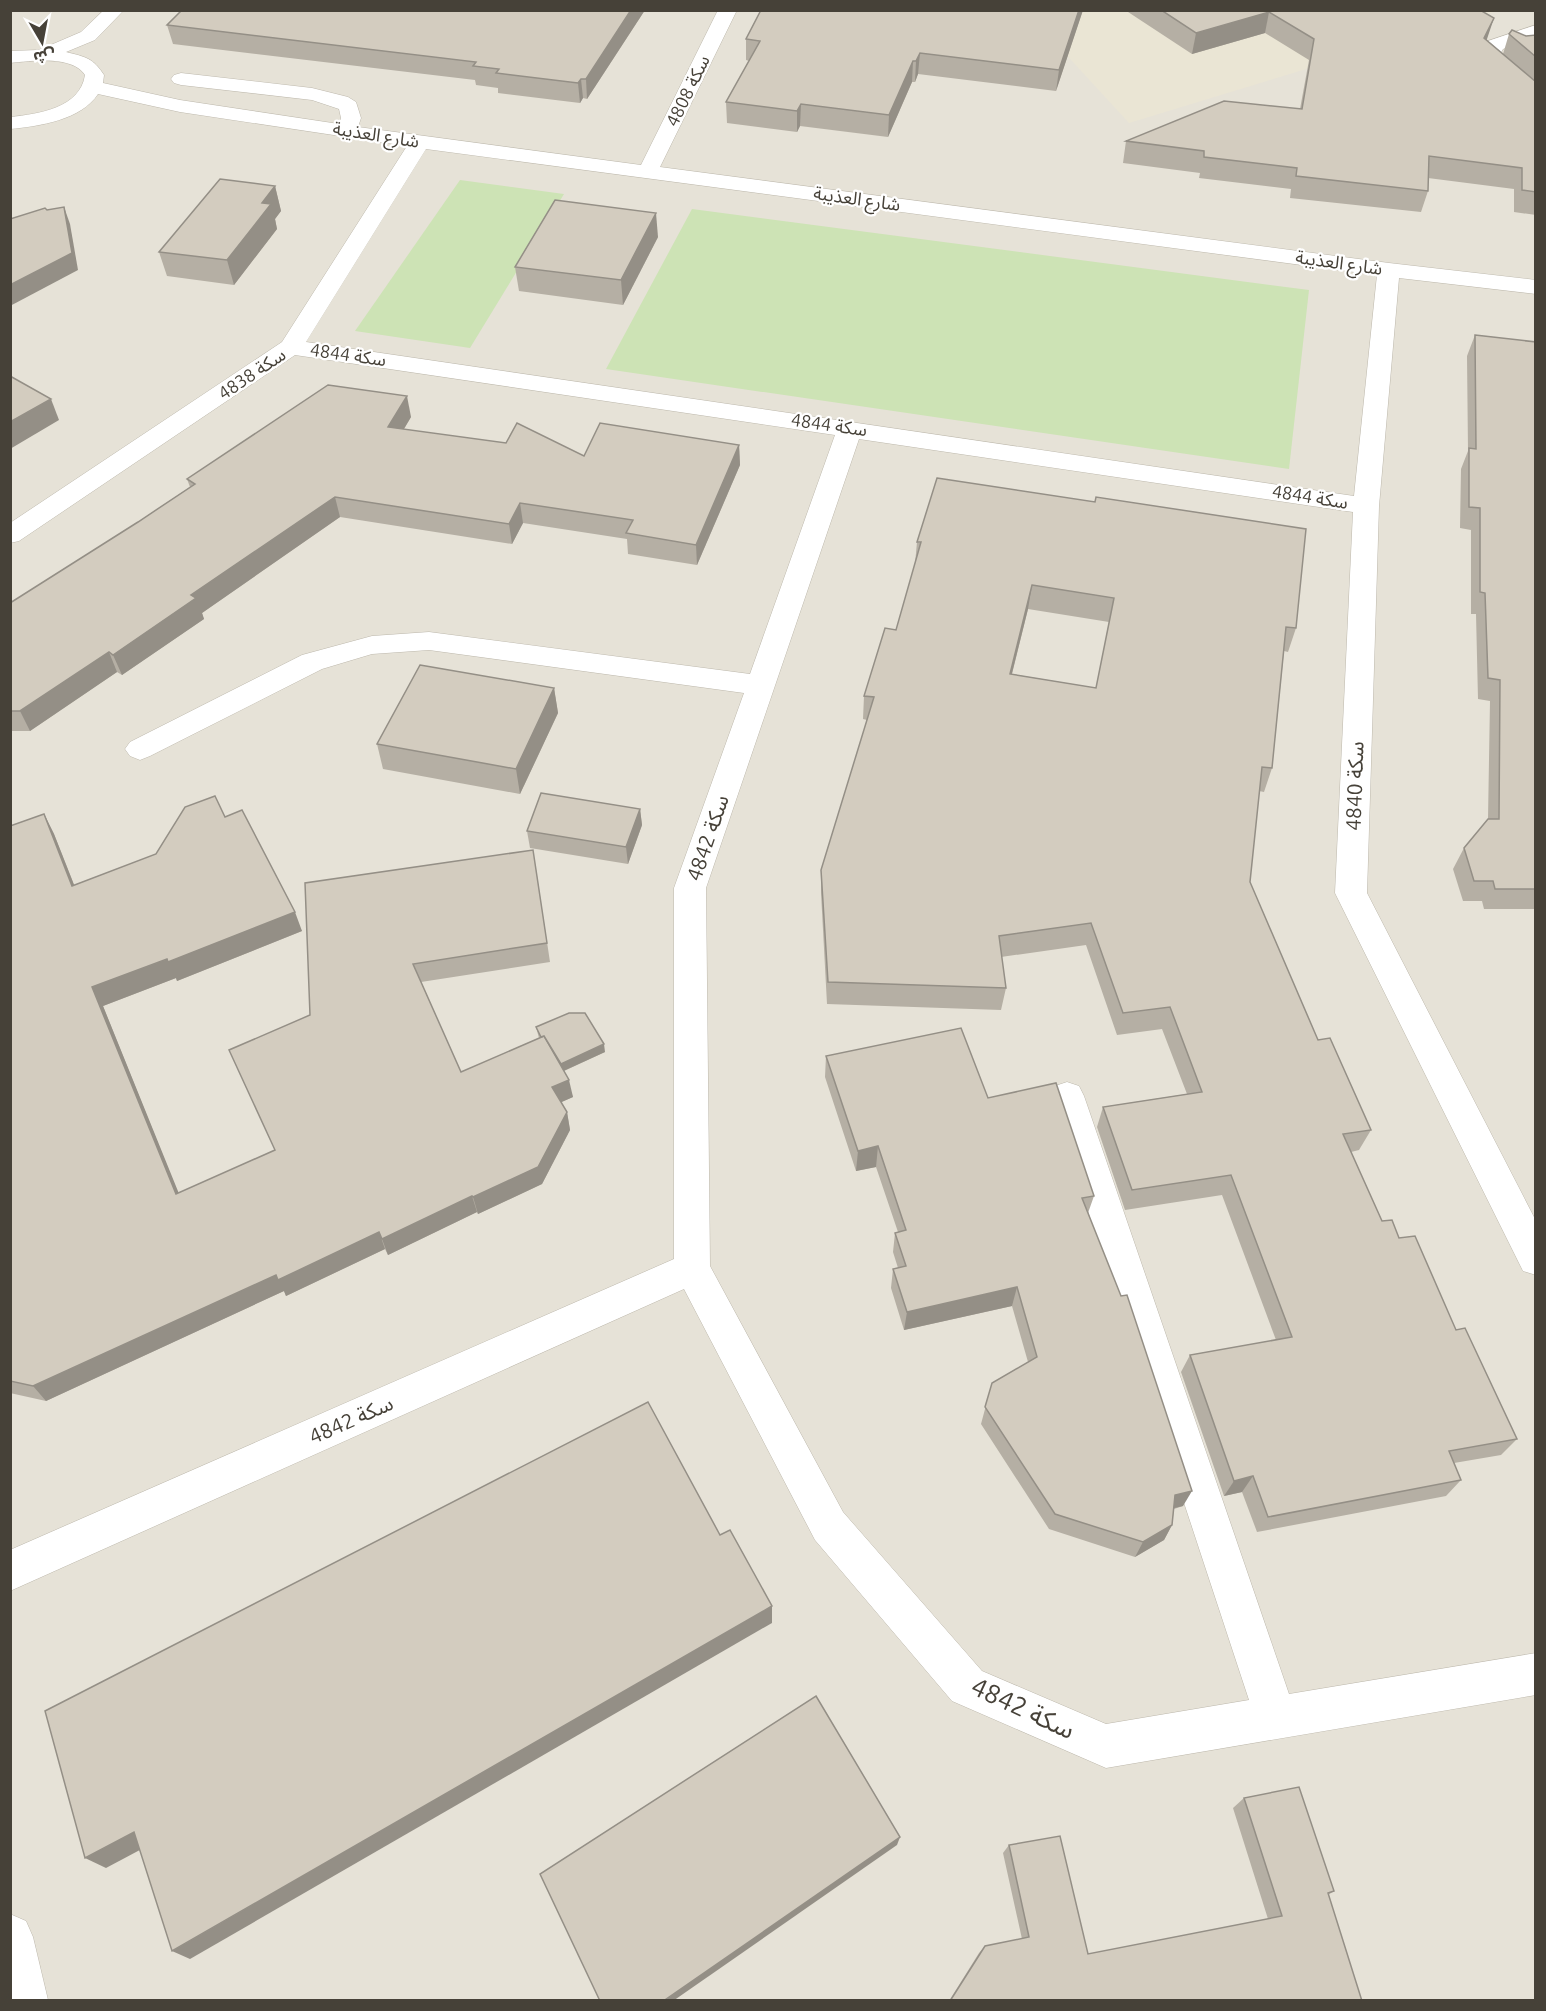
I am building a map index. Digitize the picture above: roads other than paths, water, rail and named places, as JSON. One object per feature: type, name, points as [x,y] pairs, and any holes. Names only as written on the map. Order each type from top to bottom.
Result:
[{"type":"street","points":[[46,54],[88,36],[115,10]]},
{"type":"street","name":"سكة 4808","points":[[648,171],[728,10]]},
{"type":"street","points":[[1536,31],[1495,45],[1490,57],[1536,98]]},
{"type":"street","points":[[80,62],[88,36]]},
{"type":"street","points":[[10,57],[46,54],[80,62],[90,69],[95,77],[93,87],[83,99],[63,111],[30,121],[11,123]]},
{"type":"street","points":[[181,79],[312,94],[341,101],[349,106],[351,118],[346,131]]},
{"type":"street","name":"شارع العذيبة","points":[[93,87],[180,106],[420,142],[1389,270],[1536,287]]},
{"type":"street","points":[[261,118],[265,89]]},
{"type":"street","name":"شارع العذيبة","points":[[63,111],[180,106]]},
{"type":"street","name":"سكة 4838","points":[[10,535],[291,347],[420,142]]},
{"type":"street","name":"سكة 4840","points":[[1389,270],[1366,506],[1351,893],[1536,1259]]},
{"type":"street","name":"سكة 4844","points":[[291,347],[1366,506]]},
{"type":"street","name":"سكة 4842","points":[[850,428],[690,888],[692,1268],[830,1526],[968,1686],[1106,1746],[1536,1674]]},
{"type":"street","points":[[140,749],[312,662],[372,645],[429,641],[761,685]]},
{"type":"street","points":[[1067,1096],[1276,1718]]},
{"type":"street","name":"سكة 4842","points":[[10,1571],[692,1268]]},
{"type":"street","points":[[10,1937],[24,2001]]}]
